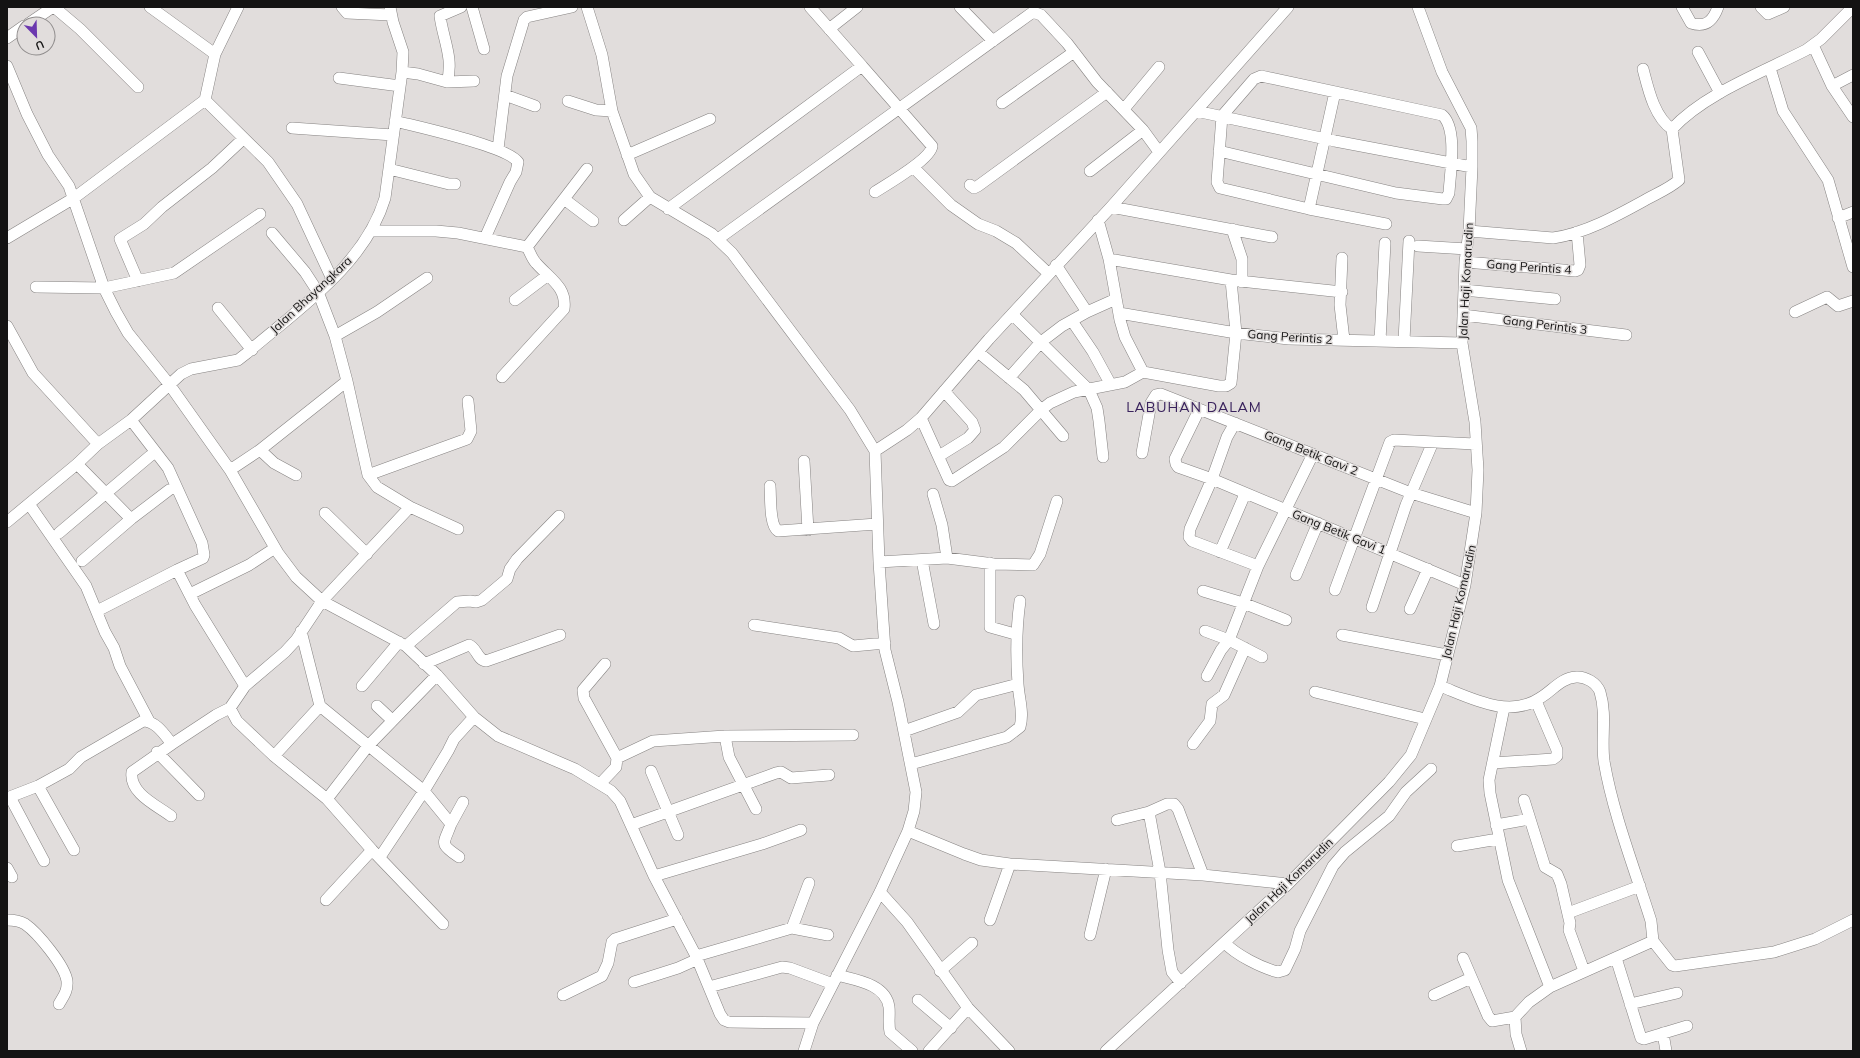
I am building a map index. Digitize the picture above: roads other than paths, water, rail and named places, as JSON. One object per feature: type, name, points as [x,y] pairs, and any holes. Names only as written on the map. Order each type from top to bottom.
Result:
[{"type":"street","points":[[40,16],[53,7],[80,29],[138,87]]},
{"type":"street","points":[[150,7],[215,54]]},
{"type":"street","points":[[7,238],[74,198],[205,100],[215,54],[238,7]]},
{"type":"street","points":[[342,7],[347,13],[352,14],[390,11]]},
{"type":"street","points":[[447,82],[450,72],[450,58],[440,16],[461,7]]},
{"type":"street","points":[[472,7],[484,49]]},
{"type":"street","points":[[498,149],[507,76],[524,20],[527,17],[572,7]]},
{"type":"street","points":[[587,7],[602,55],[612,111],[634,174],[650,197],[718,239],[732,253],[850,410],[874,451],[879,562],[885,643],[916,792],[914,810],[908,831],[880,892],[813,1023],[804,1051]]},
{"type":"street","points":[[810,7],[932,146],[930,152],[913,166],[874,192]]},
{"type":"street","points":[[829,28],[857,7]]},
{"type":"street","points":[[960,7],[993,41]]},
{"type":"street","points":[[874,451],[907,430],[921,418],[1048,273],[1111,207],[1288,7]]},
{"type":"street","name":"Jalan Haji Komarudin","points":[[1106,1051],[1181,983],[1228,946],[1404,764],[1411,755],[1440,686],[1465,585],[1476,513],[1478,470],[1473,400],[1462,343],[1465,262],[1469,231],[1472,167],[1471,128],[1442,72],[1418,7]]},
{"type":"street","points":[[1682,7],[1691,23],[1705,24],[1714,18],[1718,7]]},
{"type":"street","points":[[1761,7],[1768,14],[1784,7]]},
{"type":"street","points":[[1672,129],[1682,118],[1699,105],[1812,45],[1853,7]]},
{"type":"street","name":"Jalan Bhayangkara","points":[[7,522],[77,464],[98,444],[130,420],[181,374],[191,369],[238,360],[252,350],[332,279],[360,249],[372,231],[381,212],[385,198],[402,72],[403,52],[390,11]]},
{"type":"street","points":[[718,239],[1033,12],[1041,15],[1107,92],[1143,130],[1159,152]]},
{"type":"street","points":[[7,38],[16,32]]},
{"type":"street","points":[[1812,45],[1832,86],[1853,117]]},
{"type":"street","points":[[1002,103],[1074,52]]},
{"type":"street","points":[[1698,52],[1720,93]]},
{"type":"street","points":[[7,66],[27,114],[48,155],[69,186],[104,288],[128,333],[169,384],[230,470],[275,548],[296,577],[322,601],[402,644],[437,675],[474,717],[498,736],[568,766],[611,791],[620,801],[654,876],[697,958],[720,1014],[724,1020],[729,1022],[813,1023]]},
{"type":"street","points":[[668,209],[862,66]]},
{"type":"street","points":[[1124,109],[1159,67]]},
{"type":"street","points":[[1770,68],[1783,111],[1823,171],[1829,185],[1853,267]]},
{"type":"street","points":[[1469,231],[1553,238],[1577,232],[1612,218],[1668,188],[1679,180],[1672,129],[1666,125],[1654,104],[1643,69]]},
{"type":"street","points":[[402,72],[418,74],[447,82],[474,81]]},
{"type":"street","points":[[1832,86],[1853,75]]},
{"type":"street","points":[[1219,151],[1396,193],[1443,199],[1446,198],[1449,193],[1452,140],[1444,116],[1259,76],[1254,79],[1222,116],[1219,151],[1217,182],[1220,188],[1309,209],[1386,224]]},
{"type":"street","points":[[339,78],[400,86]]},
{"type":"street","points":[[970,185],[974,188],[978,186],[1107,92]]},
{"type":"street","points":[[1309,209],[1335,92]]},
{"type":"street","points":[[505,95],[535,106]]},
{"type":"street","points":[[205,100],[268,162],[296,204],[332,279]]},
{"type":"street","points":[[568,101],[596,110],[612,111]]},
{"type":"street","points":[[1196,111],[1451,164],[1472,167]]},
{"type":"street","points":[[627,155],[710,119]]},
{"type":"street","points":[[395,121],[498,149],[515,157],[518,166],[485,238]]},
{"type":"street","points":[[292,128],[393,135]]},
{"type":"street","points":[[1090,171],[1143,130]]},
{"type":"street","points":[[138,281],[120,238],[144,224],[162,206],[212,168],[243,139]]},
{"type":"street","points":[[913,166],[951,205],[978,224],[996,231],[1016,243],[1048,273]]},
{"type":"street","points":[[389,169],[449,184],[455,184]]},
{"type":"street","points":[[527,247],[587,169]]},
{"type":"street","points":[[624,220],[650,197]]},
{"type":"street","points":[[564,198],[593,222]]},
{"type":"street","points":[[1111,207],[1272,237]]},
{"type":"street","points":[[1838,218],[1853,212]]},
{"type":"street","points":[[36,287],[104,288],[174,273],[260,214]]},
{"type":"street","points":[[1098,220],[1109,259],[1125,337],[1143,372]]},
{"type":"street","points":[[921,418],[949,480],[952,481],[1004,448],[1041,410],[1050,403],[1074,392],[1089,390],[1132,379],[1143,372],[1219,386],[1226,386],[1232,383],[1236,333],[1237,281],[1242,259],[1232,229]]},
{"type":"street","points":[[372,231],[436,231],[485,238],[527,247],[535,262],[563,292],[565,299],[564,309],[502,378]]},
{"type":"street","name":"Gang Perintis 4","points":[[1465,262],[1575,271],[1578,270],[1580,265],[1577,232]]},
{"type":"street","points":[[272,233],[305,272],[318,292],[335,336],[347,381],[368,475],[377,487],[410,507],[458,529]]},
{"type":"street","points":[[1380,341],[1385,243]]},
{"type":"street","points":[[1404,341],[1413,243],[1467,249]]},
{"type":"street","points":[[1342,258],[1342,292],[1340,305],[1344,340]]},
{"type":"street","points":[[1109,259],[1237,281],[1342,292]]},
{"type":"street","points":[[1056,265],[1087,312]]},
{"type":"street","points":[[515,300],[548,275]]},
{"type":"street","points":[[335,336],[377,312],[427,278]]},
{"type":"street","points":[[1464,290],[1555,299]]},
{"type":"street","points":[[1795,312],[1827,297],[1838,306],[1853,301]]},
{"type":"street","points":[[1009,378],[1041,342],[1062,326],[1072,322],[1087,312],[1116,299]]},
{"type":"street","points":[[218,308],[252,350]]},
{"type":"street","name":"Gang Perintis 2","points":[[1119,312],[1236,333],[1289,339],[1462,343]]},
{"type":"street","points":[[1012,314],[1089,390],[1097,408],[1100,421],[1103,457]]},
{"type":"street","name":"Gang Perintis 3","points":[[1463,315],[1626,335]]},
{"type":"street","points":[[1072,322],[1094,352],[1111,385]]},
{"type":"street","points":[[7,326],[33,372],[98,444]]},
{"type":"street","points":[[978,352],[1024,390],[1063,436]]},
{"type":"street","points":[[230,470],[260,450],[347,381]]},
{"type":"street","points":[[939,456],[968,438],[975,430],[972,422],[944,391]]},
{"type":"street","name":"Gang Betik Gavi 2","points":[[1142,453],[1151,403],[1156,395],[1161,394],[1411,494],[1476,513]]},
{"type":"street","points":[[368,475],[466,439],[471,430],[468,401]]},
{"type":"street","name":"Gang Betik Gavi 1","points":[[1199,410],[1175,461],[1178,467],[1212,479],[1465,585]]},
{"type":"street","points":[[97,611],[203,558],[204,549],[168,468],[130,420]]},
{"type":"street","points":[[1235,423],[1227,437],[1212,479],[1190,529],[1189,537],[1192,541],[1258,566]]},
{"type":"street","points":[[1335,590],[1391,441],[1475,444]]},
{"type":"street","points":[[1372,607],[1411,494],[1433,442]]},
{"type":"street","points":[[260,450],[274,463],[296,475]]},
{"type":"street","points":[[1207,676],[1221,650],[1229,640],[1258,566],[1313,454]]},
{"type":"street","points":[[59,533],[150,456]]},
{"type":"street","points":[[804,461],[808,530]]},
{"type":"street","points":[[77,464],[131,519]]},
{"type":"street","points":[[770,486],[771,512],[775,529],[781,532],[877,524]]},
{"type":"street","points":[[82,561],[131,519],[169,490]]},
{"type":"street","points":[[933,494],[942,526],[947,558]]},
{"type":"street","points":[[1220,552],[1245,494]]},
{"type":"street","points":[[879,562],[947,558],[990,563],[1029,565],[1036,563],[1058,501]]},
{"type":"street","points":[[29,504],[86,586],[105,632],[114,648],[120,666],[149,721]]},
{"type":"street","points":[[171,816],[136,790],[131,778],[132,772],[157,752],[216,715],[230,708],[245,686],[285,652],[301,632],[322,601],[410,507]]},
{"type":"street","points":[[325,514],[367,554]]},
{"type":"street","points":[[362,686],[402,644],[457,602],[476,602],[488,596],[507,579],[510,569],[517,559],[559,516]]},
{"type":"street","points":[[1296,575],[1318,523]]},
{"type":"street","points":[[190,594],[250,565],[275,548]]},
{"type":"street","points":[[922,560],[934,624]]},
{"type":"street","points":[[990,563],[990,627],[1016,634]]},
{"type":"street","points":[[1410,609],[1428,569]]},
{"type":"street","points":[[177,570],[245,686]]},
{"type":"street","points":[[1203,590],[1243,603],[1286,620]]},
{"type":"street","points":[[911,764],[996,741],[1016,732],[1020,727],[1022,714],[1018,684],[1016,634],[1020,601]]},
{"type":"street","points":[[754,624],[838,638],[853,646],[885,643]]},
{"type":"street","points":[[1205,631],[1229,640],[1262,657]]},
{"type":"street","points":[[301,632],[320,706],[424,791],[451,824]]},
{"type":"street","points":[[424,664],[469,645],[472,646],[481,659],[486,661],[560,635]]},
{"type":"street","points":[[1342,635],[1447,655]]},
{"type":"street","points":[[1193,744],[1208,724],[1212,704],[1224,695],[1245,648]]},
{"type":"street","points":[[600,784],[618,763],[617,758],[584,698],[583,690],[605,664]]},
{"type":"street","points":[[327,799],[368,746],[437,675]]},
{"type":"street","points":[[1440,686],[1504,708],[1526,706],[1536,701],[1564,680],[1575,677],[1581,677],[1589,680],[1599,691],[1604,726],[1604,760],[1613,799],[1651,921],[1653,941],[1672,965],[1675,966],[1774,952],[1815,939],[1853,920]]},
{"type":"street","points":[[904,731],[958,712],[976,695],[1018,684]]},
{"type":"street","points":[[1315,692],[1425,719]]},
{"type":"street","points":[[1493,763],[1555,759],[1557,750],[1536,701]]},
{"type":"street","points":[[274,756],[320,706]]},
{"type":"street","points":[[377,706],[392,720]]},
{"type":"street","points":[[230,708],[237,721],[274,756],[327,799],[376,854],[443,924]]},
{"type":"street","points":[[1504,708],[1489,786],[1498,839],[1508,880],[1550,987]]},
{"type":"street","points":[[326,900],[376,854],[424,791],[454,739],[474,717]]},
{"type":"street","points":[[44,861],[9,797],[38,786],[69,768],[88,753],[143,721],[149,721],[155,724],[172,744]]},
{"type":"street","points":[[617,758],[653,741],[726,736],[853,734]]},
{"type":"street","points":[[726,736],[729,757],[756,809]]},
{"type":"street","points":[[157,752],[199,795]]},
{"type":"street","points":[[1228,946],[1276,972],[1285,970],[1295,949],[1300,931],[1333,866],[1345,852],[1389,816],[1406,792],[1431,768]]},
{"type":"street","points":[[651,772],[678,835]]},
{"type":"street","points":[[631,825],[781,772],[791,778],[828,776]]},
{"type":"street","points":[[38,786],[74,850]]},
{"type":"street","points":[[1524,800],[1545,867],[1558,875],[1570,923],[1568,929],[1584,971]]},
{"type":"street","points":[[459,856],[446,847],[443,840],[463,802]]},
{"type":"street","points":[[1117,820],[1150,812],[1167,804],[1174,804],[1178,808],[1203,875]]},
{"type":"street","points":[[1150,812],[1160,872],[1168,950],[1172,972],[1181,983]]},
{"type":"street","points":[[1496,825],[1530,819]]},
{"type":"street","points":[[654,876],[762,844],[801,830]]},
{"type":"street","points":[[908,831],[981,860],[1010,864],[1203,875],[1288,884]]},
{"type":"street","points":[[1458,846],[1498,839]]},
{"type":"street","points":[[990,920],[1010,864]]},
{"type":"street","points":[[1090,935],[1106,870]]},
{"type":"street","points":[[792,928],[809,883]]},
{"type":"street","points":[[1568,913],[1640,886]]},
{"type":"street","points":[[880,892],[907,922],[940,971],[968,1008],[1009,1051]]},
{"type":"street","points":[[562,995],[602,976],[608,962],[612,942],[615,939],[677,919]]},
{"type":"street","points":[[7,920],[16,920],[25,924],[57,960],[67,980],[67,990],[59,1004]]},
{"type":"street","points":[[634,982],[678,968],[697,958],[792,928],[828,936]]},
{"type":"street","points":[[1463,958],[1492,1021],[1515,1017],[1529,1002],[1550,987],[1653,941]]},
{"type":"street","points":[[940,971],[972,942]]},
{"type":"street","points":[[1616,958],[1641,1038],[1644,1039],[1687,1026]]},
{"type":"street","points":[[709,987],[782,967],[835,980],[878,988],[884,994],[889,1005],[890,1032],[912,1051]]},
{"type":"street","points":[[1434,995],[1471,978]]},
{"type":"street","points":[[1630,1004],[1677,993]]},
{"type":"street","points":[[918,1000],[951,1028]]},
{"type":"street","points":[[929,1051],[968,1008]]},
{"type":"street","points":[[1515,1017],[1516,1034],[1521,1051]]},
{"type":"street","points":[[1663,1033],[1666,1051]]},
{"type":"district","name":"LABUHAN DALAM","points":[[1194,407]]}]
